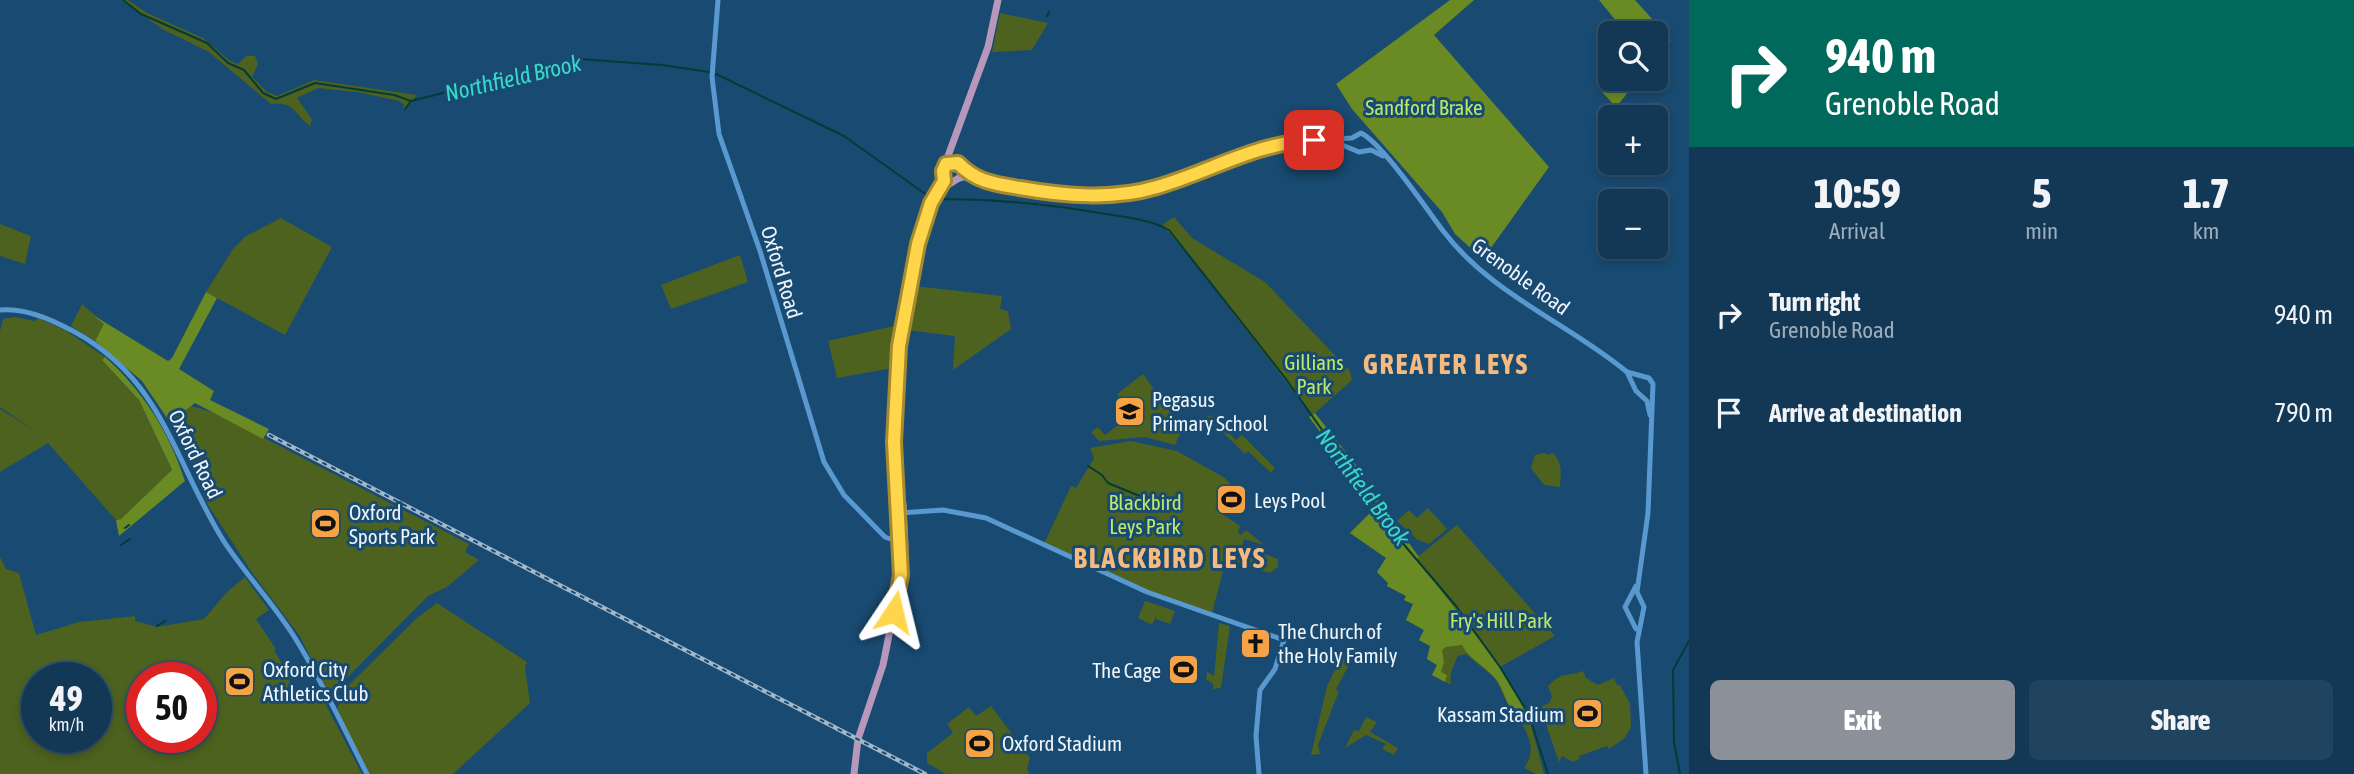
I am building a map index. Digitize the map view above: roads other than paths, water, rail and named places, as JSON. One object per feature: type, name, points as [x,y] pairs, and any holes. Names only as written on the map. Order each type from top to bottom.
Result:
[{"type":"main road","points":[[854,774],[858,739],[883,665],[900,588],[902,513],[894,453],[902,329],[918,244],[935,196],[945,178],[944,167],[988,47],[998,0]]},
{"type":"main road","points":[[935,196],[957,180],[959,165],[953,154],[959,125]]},
{"type":"main road","points":[[944,167],[950,162],[959,165]]},
{"type":"main road","points":[[945,178],[957,180]]},
{"type":"street","name":"Oxford Road","points":[[718,0],[712,77],[722,145],[750,220],[829,474],[844,495],[880,533],[902,540]]},
{"type":"street","points":[[957,180],[975,179],[1030,190],[1107,196],[1156,187],[1269,146],[1303,141],[1332,141],[1352,138],[1358,134],[1368,137],[1366,150]]},
{"type":"street","name":"Grenoble Road","points":[[1368,137],[1452,243],[1475,265],[1626,372],[1640,377]]},
{"type":"street","points":[[1352,138],[1352,147]]},
{"type":"street","points":[[1332,141],[1359,152],[1366,150],[1385,156]]},
{"type":"street","points":[[959,165],[975,179]]},
{"type":"street","name":"Oxford Road","points":[[0,310],[36,315],[84,337],[110,357],[137,384],[160,415],[214,525],[294,636],[367,774]]},
{"type":"street","name":"Grenoble Road","points":[[1626,372],[1635,384]]},
{"type":"street","points":[[1637,642],[1643,605],[1639,599],[1640,573],[1648,513],[1652,390],[1651,380],[1640,377],[1635,384],[1636,391],[1647,401],[1650,415]]},
{"type":"street","points":[[1642,395],[1652,390]]},
{"type":"street","points":[[902,513],[943,510],[993,520],[1147,592],[1284,640],[1275,669],[1260,690],[1256,736],[1259,774]]},
{"type":"street","points":[[1640,573],[1625,609],[1631,616],[1637,642],[1645,774]]},
{"type":"street","points":[[1630,599],[1639,599]]},
{"type":"street","points":[[1631,616],[1642,613]]},
{"type":"waterway","points":[[123,0],[141,14],[207,43],[228,63],[244,70],[263,93],[276,99],[315,83],[394,95],[411,101]]},
{"type":"waterway","points":[[1047,16],[1049,12]]},
{"type":"waterway","name":"Northfield Brook","points":[[405,109],[411,101],[579,59],[662,65],[709,72]]},
{"type":"waterway","name":"Northfield Brook","points":[[716,74],[844,136],[931,198]]},
{"type":"waterway","name":"Northfield Brook","points":[[939,199],[1064,207],[1138,219],[1169,230],[1286,379],[1400,540],[1456,606],[1500,667],[1529,715],[1548,774]]},
{"type":"waterway","points":[[1088,466],[1102,475],[1108,483],[1147,499],[1178,499]]},
{"type":"waterway","points":[[125,528],[129,525]]},
{"type":"waterway","points":[[121,545],[130,539]]},
{"type":"waterway","points":[[157,626],[165,621]]},
{"type":"waterway","points":[[1680,774],[1674,742],[1673,670],[1689,641]]},
{"type":"railway","points":[[269,435],[925,774]]},
{"type":"place","name":"Pegasus Primary School","points":[[1129,411]]},
{"type":"place","name":"Leys Pool","points":[[1231,500]]},
{"type":"place","name":"Oxford Sports Park","points":[[326,524]]},
{"type":"place","name":"The Church of the Holy Family","points":[[1255,643]]},
{"type":"place","name":"The Cage","points":[[1184,670]]},
{"type":"place","name":"Oxford City Athletics Club","points":[[240,681]]},
{"type":"place","name":"Kassam Stadium","points":[[1587,714]]},
{"type":"place","name":"Oxford Stadium","points":[[979,743]]},
{"type":"district","name":"GREATER LEYS","points":[[1446,364]]},
{"type":"district","name":"BLACKBIRD LEYS","points":[[1170,558]]},
{"type":"park label","name":"Sandford Brake","points":[[1424,107]]},
{"type":"park label","name":"Gillians Park","points":[[1314,374]]},
{"type":"park label","name":"Blackbird Leys Park","points":[[1145,514]]},
{"type":"park label","name":"Fry's Hill Park","points":[[1501,620]]}]
